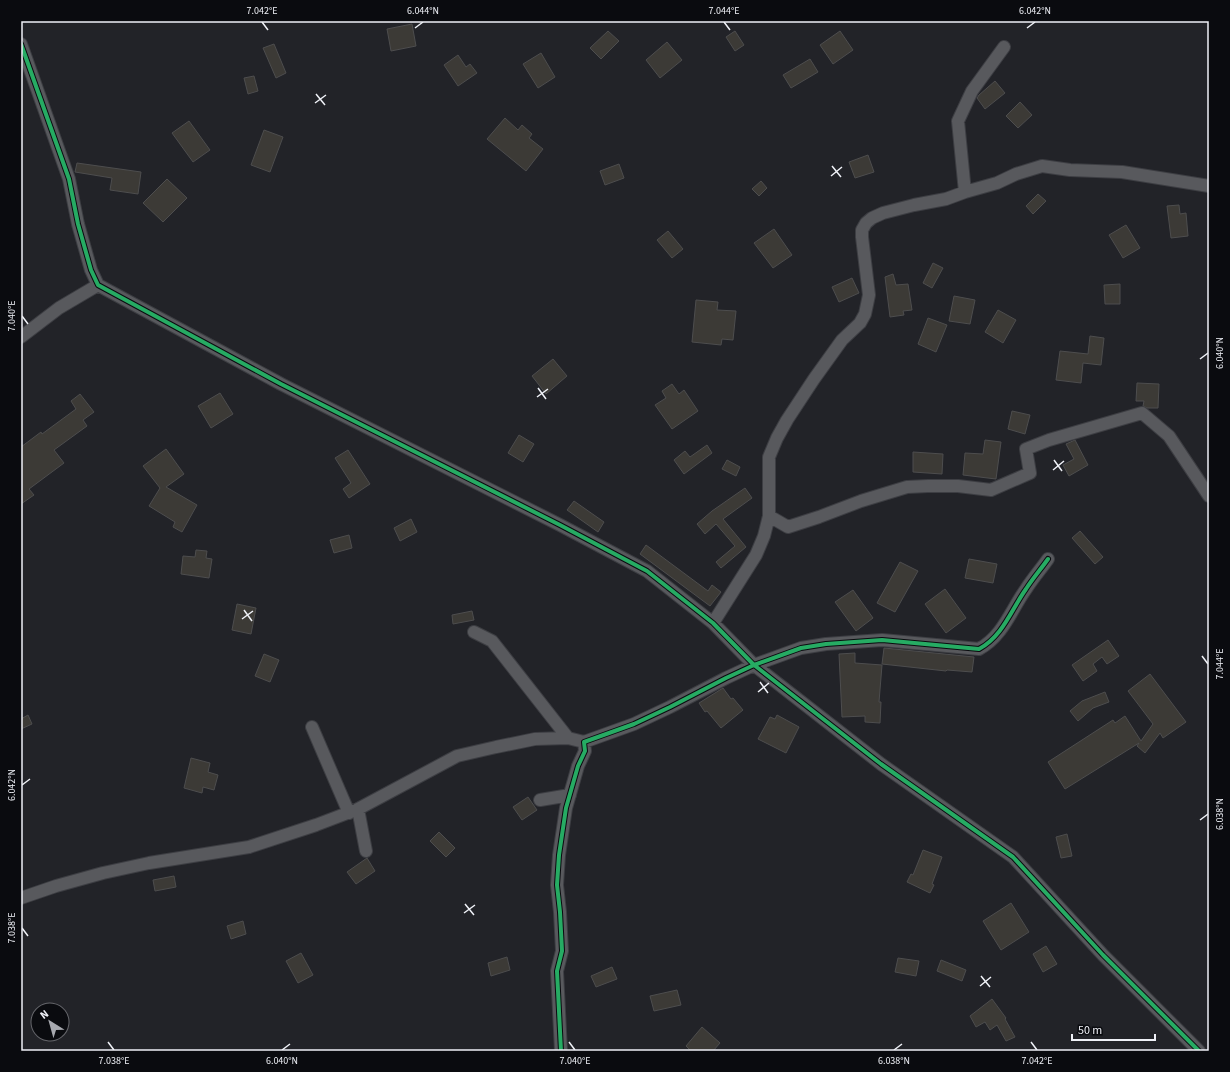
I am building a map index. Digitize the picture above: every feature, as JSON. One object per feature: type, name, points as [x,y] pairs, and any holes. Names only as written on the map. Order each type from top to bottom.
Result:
[{"type":"street","points":[[21,44],[69,179],[78,224],[91,270],[98,285],[281,384],[560,524],[647,572],[713,623],[754,665],[881,764],[1013,857],[1103,955],[1199,1051]]},
{"type":"street","points":[[965,192],[958,121],[972,91],[1004,47]]},
{"type":"street","points":[[713,623],[756,554],[764,536],[769,516],[769,457],[777,438],[814,379],[842,340],[860,323],[865,314],[869,295],[862,230],[866,223],[882,213],[946,199],[997,183],[1016,174],[1042,166],[1070,170],[1122,172],[1209,186]]},
{"type":"street","points":[[21,337],[59,308],[98,285]]},
{"type":"street","points":[[769,516],[788,527],[861,501],[907,487],[958,486],[991,490],[1030,474],[1026,449],[1048,440],[1142,413],[1169,436],[1209,496]]},
{"type":"street","points":[[21,898],[56,886],[103,873],[149,863],[249,847],[354,811],[457,756],[535,739],[568,738],[584,742],[634,724],[754,665],[801,648],[848,642],[882,640],[979,649],[989,643],[1002,628],[1026,589],[1048,559]]},
{"type":"street","points":[[474,632],[492,641],[568,738]]},
{"type":"street","points":[[312,727],[354,811],[366,851]]},
{"type":"street","points":[[561,1051],[557,971],[562,951],[557,885],[559,855],[566,808],[578,766],[585,751],[584,742]]},
{"type":"street","points":[[540,800],[570,795]]},
{"type":"building","points":[[412,24],[416,46],[391,51],[387,29]]},
{"type":"building","points":[[608,31],[619,41],[601,59],[590,48]]},
{"type":"building","points":[[735,31],[744,45],[735,51],[726,37]]},
{"type":"building","points":[[840,31],[853,50],[833,64],[820,45]]},
{"type":"building","points":[[667,42],[682,60],[660,78],[646,60]]},
{"type":"building","points":[[274,44],[286,73],[276,78],[263,48]]},
{"type":"building","points":[[541,53],[555,77],[538,88],[523,64]]},
{"type":"building","points":[[458,55],[466,67],[470,64],[477,73],[458,86],[444,65]]},
{"type":"building","points":[[810,59],[818,72],[791,88],[783,75]]},
{"type":"building","points":[[254,76],[258,91],[248,94],[244,78]]},
{"type":"building","points":[[995,81],[1005,93],[985,109],[977,98]]},
{"type":"building","points":[[1020,102],[1032,115],[1018,128],[1006,116]]},
{"type":"building","points":[[505,118],[518,130],[522,125],[532,134],[529,138],[543,149],[526,171],[487,139]]},
{"type":"building","points":[[189,121],[210,150],[193,162],[172,133]]},
{"type":"building","points":[[264,130],[283,137],[270,172],[251,165]]},
{"type":"building","points":[[868,155],[874,172],[855,178],[849,162]]},
{"type":"building","points":[[77,163],[141,172],[138,194],[110,190],[112,178],[75,172]]},
{"type":"building","points":[[619,164],[624,178],[605,185],[600,171]]},
{"type":"building","points":[[167,179],[187,198],[163,222],[143,203]]},
{"type":"building","points":[[761,181],[767,188],[759,196],[752,189]]},
{"type":"building","points":[[1038,194],[1046,201],[1033,214],[1026,206]]},
{"type":"building","points":[[1179,205],[1180,214],[1186,213],[1188,236],[1171,238],[1167,206]]},
{"type":"building","points":[[1126,225],[1140,248],[1123,258],[1109,235]]},
{"type":"building","points":[[774,229],[792,255],[773,268],[754,243]]},
{"type":"building","points":[[668,231],[683,249],[672,258],[657,240]]},
{"type":"building","points":[[933,263],[943,268],[932,288],[923,283]]},
{"type":"building","points":[[893,274],[896,285],[908,284],[912,310],[903,311],[904,315],[890,317],[885,277]]},
{"type":"building","points":[[852,278],[859,293],[839,302],[832,287]]},
{"type":"building","points":[[1120,284],[1120,304],[1105,304],[1104,285]]},
{"type":"building","points":[[954,296],[975,300],[970,324],[949,321]]},
{"type":"building","points":[[696,300],[718,302],[717,310],[736,311],[733,340],[722,339],[721,345],[692,342]]},
{"type":"building","points":[[998,310],[1016,320],[1003,343],[985,332]]},
{"type":"building","points":[[928,318],[947,325],[936,352],[918,344]]},
{"type":"building","points":[[1090,336],[1104,338],[1101,365],[1083,363],[1081,383],[1056,380],[1060,351],[1088,354]]},
{"type":"building","points":[[553,359],[567,376],[546,394],[532,376]]},
{"type":"building","points":[[1137,383],[1159,384],[1158,408],[1147,408],[1143,406],[1144,401],[1136,401]]},
{"type":"building","points":[[672,384],[679,394],[684,390],[698,411],[672,429],[655,405],[666,398],[662,391]]},
{"type":"building","points":[[220,393],[233,414],[211,428],[198,406]]},
{"type":"building","points":[[80,394],[94,412],[83,420],[87,426],[54,450],[64,463],[29,489],[34,495],[21,504],[21,447],[41,432],[42,434],[76,409],[71,401]]},
{"type":"building","points":[[1012,411],[1030,415],[1025,434],[1008,429]]},
{"type":"building","points":[[519,435],[534,444],[523,462],[508,453]]},
{"type":"building","points":[[985,440],[1001,442],[996,479],[963,475],[965,453],[983,454]]},
{"type":"building","points":[[1075,440],[1088,465],[1069,476],[1063,465],[1074,459],[1066,444]]},
{"type":"building","points":[[707,445],[712,453],[684,474],[674,460],[685,451],[690,457]]},
{"type":"building","points":[[166,449],[184,474],[166,487],[197,505],[182,532],[173,527],[175,522],[149,506],[160,488],[143,466]]},
{"type":"building","points":[[348,450],[370,484],[349,498],[343,489],[351,483],[335,458]]},
{"type":"building","points":[[913,452],[943,454],[942,474],[913,472]]},
{"type":"building","points":[[727,460],[740,467],[736,476],[722,469]]},
{"type":"building","points":[[745,488],[752,498],[723,519],[746,547],[721,568],[716,562],[735,546],[716,524],[705,534],[697,524],[712,511]]},
{"type":"building","points":[[574,501],[604,522],[598,532],[567,510]]},
{"type":"building","points":[[411,519],[417,532],[400,541],[394,528]]},
{"type":"building","points":[[1080,531],[1103,557],[1095,564],[1072,538]]},
{"type":"building","points":[[349,535],[352,548],[334,553],[330,540]]},
{"type":"building","points":[[646,545],[708,591],[712,585],[721,592],[710,606],[640,554]]},
{"type":"building","points":[[196,550],[207,551],[206,558],[212,559],[209,578],[181,574],[183,556],[195,557]]},
{"type":"building","points":[[969,559],[997,564],[993,583],[965,578]]},
{"type":"building","points":[[900,562],[918,571],[895,612],[877,603]]},
{"type":"building","points":[[945,589],[966,618],[946,633],[925,604]]},
{"type":"building","points":[[853,590],[873,618],[856,631],[835,602]]},
{"type":"building","points":[[237,604],[256,608],[251,634],[232,630]]},
{"type":"building","points":[[472,611],[474,620],[453,624],[452,615]]},
{"type":"building","points":[[1108,640],[1119,656],[1107,664],[1102,657],[1093,664],[1097,671],[1083,681],[1072,665]]},
{"type":"building","points":[[884,648],[974,657],[972,672],[946,671],[882,664]]},
{"type":"building","points":[[855,653],[855,663],[882,665],[879,702],[881,702],[880,723],[865,722],[865,716],[842,717],[839,654]]},
{"type":"building","points":[[264,654],[279,660],[270,682],[255,676]]},
{"type":"building","points":[[1150,674],[1186,722],[1163,738],[1160,733],[1145,753],[1137,746],[1139,743],[1065,789],[1048,762],[1113,720],[1115,723],[1125,716],[1141,741],[1153,724],[1128,691]]},
{"type":"building","points":[[723,688],[731,699],[733,698],[743,710],[721,728],[707,711],[705,712],[699,703]]},
{"type":"building","points":[[1105,692],[1109,702],[1093,708],[1078,721],[1070,711],[1082,701]]},
{"type":"building","points":[[28,715],[32,724],[21,729],[21,719]]},
{"type":"building","points":[[777,715],[799,727],[786,753],[758,739],[770,717],[775,719]]},
{"type":"building","points":[[191,758],[210,763],[208,772],[218,775],[214,790],[203,787],[202,793],[184,788]]},
{"type":"building","points":[[528,797],[537,810],[522,820],[513,807]]},
{"type":"building","points":[[439,832],[455,848],[446,857],[430,841]]},
{"type":"building","points":[[1067,834],[1072,856],[1061,858],[1056,837]]},
{"type":"building","points":[[923,850],[942,857],[932,884],[934,885],[930,893],[907,882],[911,874],[913,875]]},
{"type":"building","points":[[367,858],[375,871],[356,884],[347,872]]},
{"type":"building","points":[[174,876],[176,887],[155,891],[153,880]]},
{"type":"building","points":[[1011,903],[1029,932],[1001,950],[983,921]]},
{"type":"building","points":[[243,921],[246,934],[231,939],[227,926]]},
{"type":"building","points":[[1046,946],[1057,964],[1043,972],[1033,954]]},
{"type":"building","points":[[301,953],[313,975],[298,983],[286,961]]},
{"type":"building","points":[[507,957],[510,970],[491,976],[488,963]]},
{"type":"building","points":[[898,958],[919,961],[916,976],[895,972]]},
{"type":"building","points":[[941,960],[966,970],[962,981],[937,971]]},
{"type":"building","points":[[612,967],[617,979],[596,987],[591,976]]},
{"type":"building","points":[[677,990],[681,1005],[654,1011],[650,996]]},
{"type":"building","points":[[992,999],[1006,1018],[1005,1019],[1015,1037],[1006,1041],[997,1025],[990,1030],[985,1022],[976,1027],[970,1016]]},
{"type":"building","points":[[702,1027],[720,1043],[713,1051],[691,1051],[686,1046]]},
{"type":"cycle path","points":[[21,44],[69,179],[78,224],[91,270],[98,285],[281,384],[560,525],[647,571],[713,623],[754,665],[881,764],[1013,857],[1103,955],[1199,1051]]},
{"type":"cycle path","points":[[561,1051],[557,971],[562,951],[557,885],[559,855],[566,808],[578,766],[585,751],[584,742],[634,724],[754,665],[801,648],[826,644],[882,640],[979,649],[987,644],[1000,630],[1048,559]]}]
